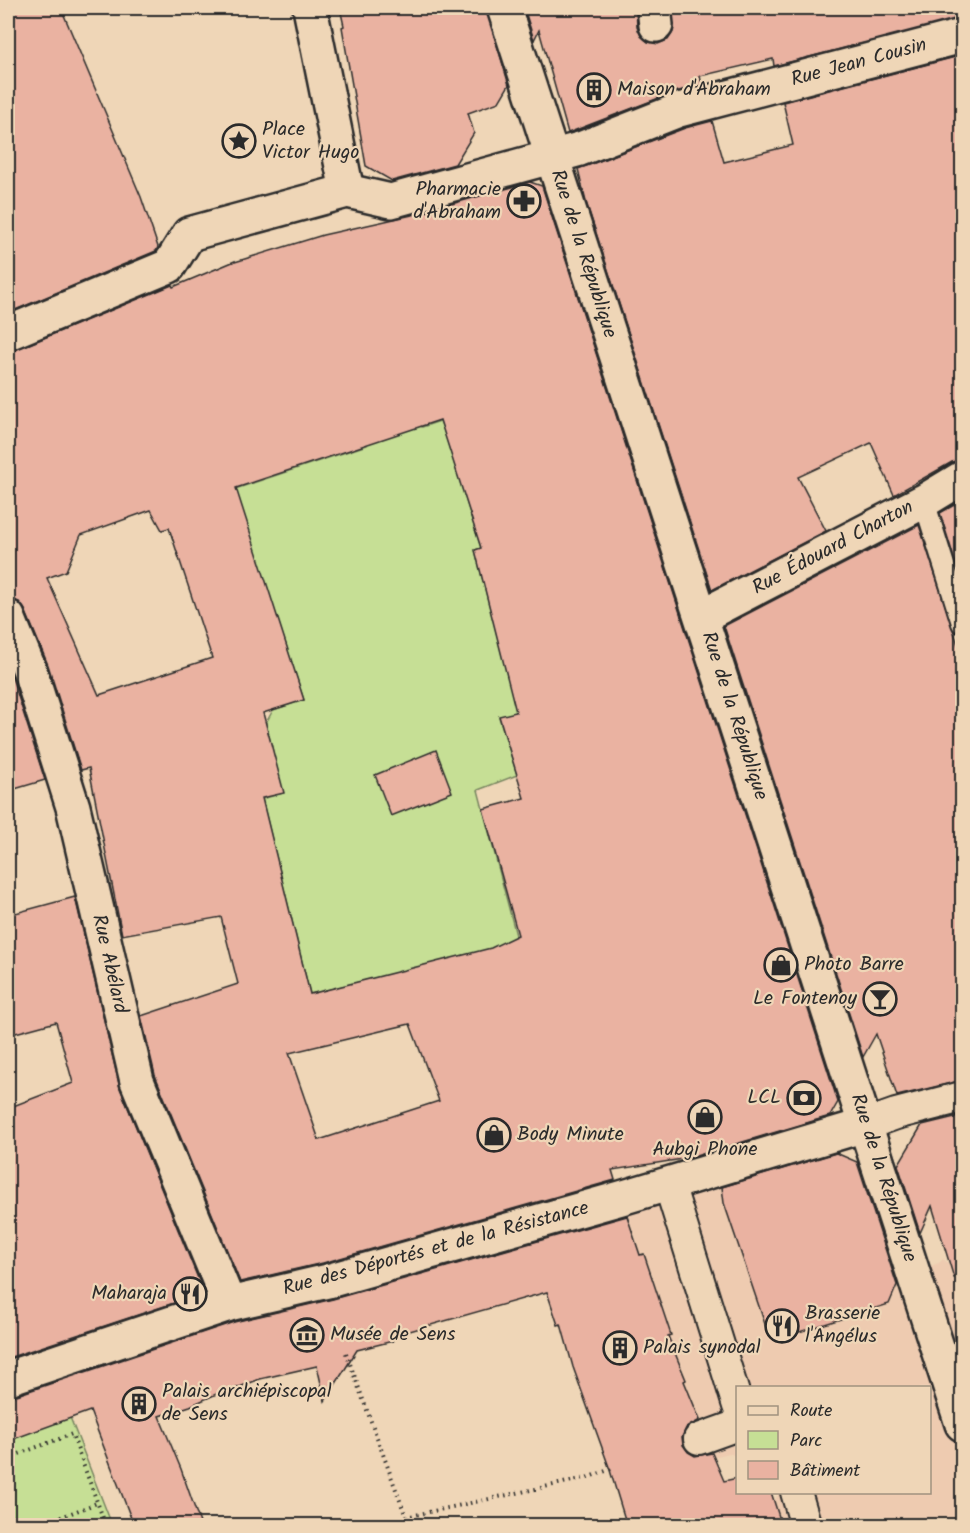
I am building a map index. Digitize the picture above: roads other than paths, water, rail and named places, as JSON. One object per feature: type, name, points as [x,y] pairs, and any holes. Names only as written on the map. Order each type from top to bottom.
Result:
[{"type":"street","points":[[8,333],[169,266],[189,234],[347,191],[310,8]]},
{"type":"street","name":"Rue de la République","points":[[504,8],[963,1424]]},
{"type":"street","name":"Rue Jean Cousin","points":[[347,191],[391,201],[580,149],[679,110],[963,36]]},
{"type":"street","name":"Rue Édouard Charton","points":[[702,616],[924,501],[963,478]]},
{"type":"street","name":"Rue Abélard","points":[[8,617],[30,671],[73,807],[136,1081],[229,1304]]},
{"type":"street","points":[[865,1125],[896,1114],[963,1097]]},
{"type":"street","name":"Rue des Déportés et de la Résistance","points":[[8,1378],[229,1304],[328,1281],[669,1184],[865,1125]]},
{"type":"street","points":[[669,1184],[736,1400]]},
{"type":"street","points":[[699,1439],[736,1426]]},
{"type":"street","points":[[797,1494],[806,1526]]},
{"type":"lane","points":[[924,501],[963,623]]},
{"type":"place","name":"Maison d'Abraham","points":[[594,90]]},
{"type":"place","name":"Place Victor Hugo","points":[[239,141]]},
{"type":"place","name":"Pharmacie d'Abraham","points":[[524,201]]},
{"type":"place","name":"Photo Barre","points":[[781,965]]},
{"type":"place","name":"Le Fontenoy","points":[[880,999]]},
{"type":"place","name":"LCL","points":[[804,1098]]},
{"type":"place","name":"Aubgi Phone","points":[[705,1117]]},
{"type":"place","name":"Body Minute","points":[[494,1135]]},
{"type":"place","name":"Maharaja","points":[[190,1294]]},
{"type":"place","name":"Brasserie l'Angélus","points":[[782,1326]]},
{"type":"place","name":"Musée de Sens","points":[[307,1335]]},
{"type":"place","name":"Palais synodal","points":[[620,1348]]},
{"type":"place","name":"Palais archiépiscopal de Sens","points":[[139,1404]]}]
